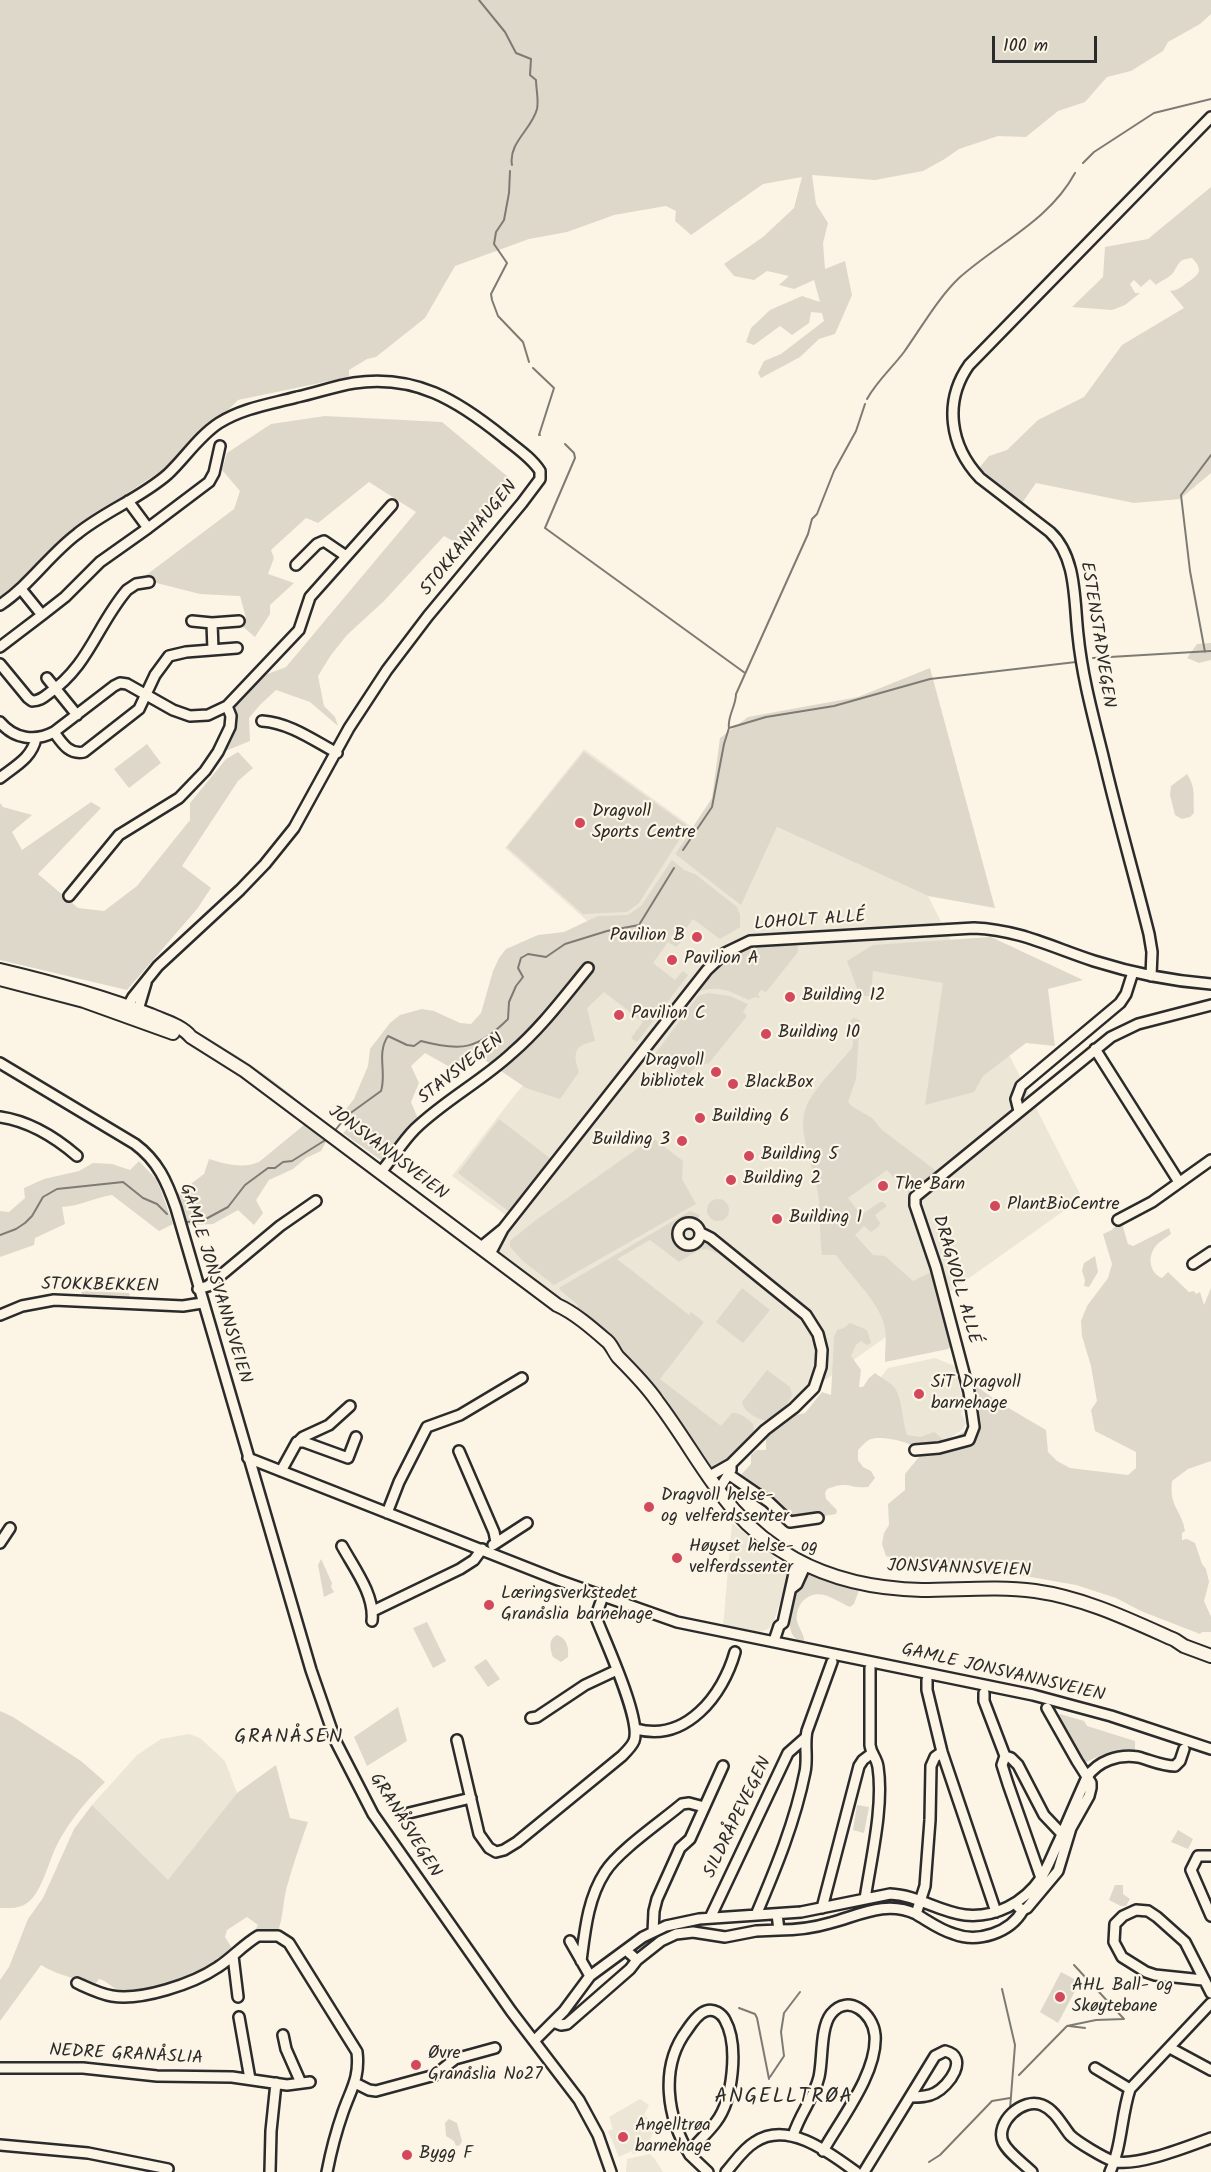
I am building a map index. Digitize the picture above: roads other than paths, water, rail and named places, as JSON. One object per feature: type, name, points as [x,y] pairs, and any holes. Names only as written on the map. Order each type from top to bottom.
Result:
[{"type":"main road","name":"JONSVANNSVEIEN","points":[[0,970],[58,985],[186,1031],[191,1037],[240,1067],[486,1251],[616,1354],[657,1401],[730,1508],[750,1527],[801,1562],[848,1580],[892,1588],[1014,1589],[1053,1594],[1091,1604],[1211,1656]]},
{"type":"main road","name":"JONSVANNSVEIEN","points":[[0,979],[132,1011]]},
{"type":"main road","name":"JONSVANNSVEIEN","points":[[1176,1641],[1184,1640],[1211,1648]]},
{"type":"street","name":"ESTENSTADVEGEN","points":[[1151,976],[1152,952],[1149,934],[1084,678],[1067,556],[1050,532],[970,468],[958,446],[953,407],[958,383],[974,360],[1211,117]]},
{"type":"street","name":"STOKKANHAUGEN","points":[[0,605],[21,589],[72,537],[161,480],[209,431],[228,418],[248,410],[352,384],[369,382],[407,384],[448,398],[487,424],[539,469],[540,479],[522,503],[428,616],[387,670],[350,728],[294,828],[266,864],[169,955],[146,983],[132,1011]]},
{"type":"street","points":[[0,647],[65,597],[100,562],[209,482],[220,446]]},
{"type":"street","points":[[128,501],[148,528]]},
{"type":"street","points":[[0,722],[14,734],[36,738],[54,732],[117,684],[127,684],[182,714],[190,716],[208,715],[226,706],[299,630],[310,597],[392,505]]},
{"type":"street","points":[[296,565],[320,541],[327,542],[346,556]]},
{"type":"street","points":[[0,664],[30,700],[37,701],[57,688],[72,674],[89,651],[124,593],[136,584],[149,582]]},
{"type":"street","points":[[21,589],[42,615]]},
{"type":"street","points":[[192,621],[212,623],[239,621]]},
{"type":"street","points":[[212,623],[213,650]]},
{"type":"street","points":[[54,732],[67,749],[78,753],[84,752],[136,712],[161,666],[169,656],[179,653],[237,648]]},
{"type":"street","points":[[47,678],[77,715]]},
{"type":"street","points":[[69,896],[119,835],[179,798],[205,771],[218,752],[230,727],[231,716],[226,706]]},
{"type":"street","points":[[262,721],[301,732],[337,753]]},
{"type":"street","points":[[0,763],[4,775],[27,756],[33,749],[36,738]]},
{"type":"street","name":"LOHOLT ALLÉ","points":[[486,1251],[707,970],[720,957],[750,941],[974,928],[997,929],[1019,933],[1092,960],[1133,972],[1211,984]]},
{"type":"street","name":"STAVSVEGEN","points":[[381,1172],[414,1130],[441,1107],[481,1080],[519,1047],[588,968]]},
{"type":"street","points":[[1019,1111],[1016,1099],[1020,1086],[1120,1003],[1133,972]]},
{"type":"street","name":"DRAGVOLL ALLÉ","points":[[915,1450],[939,1448],[969,1440],[974,1427],[963,1370],[936,1267],[915,1205],[915,1197],[1111,1037],[1128,1028],[1211,1005]]},
{"type":"street","points":[[1095,1049],[1179,1182]]},
{"type":"street","name":"GAMLE JONSVANNSVEIEN","points":[[0,1063],[118,1133],[150,1157],[162,1173],[170,1192],[248,1458],[657,1616],[701,1628],[785,1643],[1033,1695],[1111,1716],[1211,1749]]},
{"type":"street","points":[[0,1117],[32,1127],[68,1146],[77,1156]]},
{"type":"street","points":[[1118,1220],[1152,1202],[1211,1160]]},
{"type":"street","points":[[198,1289],[208,1287],[280,1226],[316,1201]]},
{"type":"street","points":[[700,1233],[711,1238],[806,1315],[818,1334],[822,1350],[821,1367],[814,1388],[794,1408],[765,1430],[731,1464],[708,1477]]},
{"type":"street","points":[[1193,1264],[1211,1252]]},
{"type":"street","name":"STOKKBEKKEN","points":[[0,1316],[22,1306],[54,1300],[183,1305],[202,1303]]},
{"type":"street","points":[[387,1513],[399,1482],[427,1427],[460,1415],[522,1378]]},
{"type":"street","points":[[281,1471],[293,1446],[303,1437],[325,1428],[350,1406]]},
{"type":"street","points":[[299,1441],[348,1458],[356,1437]]},
{"type":"street","points":[[459,1451],[494,1532],[496,1542]]},
{"type":"street","name":"GRANÅSVEGEN","points":[[248,1458],[311,1670],[330,1728],[346,1763],[365,1800],[394,1845],[510,2011],[585,2110],[598,2135],[610,2172]]},
{"type":"street","points":[[718,1491],[731,1470],[731,1464]]},
{"type":"street","points":[[731,1476],[769,1502],[790,1522],[818,1518]]},
{"type":"street","points":[[342,1546],[368,1596],[373,1616],[460,1569],[527,1522]]},
{"type":"street","points":[[0,1543],[10,1528]]},
{"type":"street","points":[[785,1643],[786,1629],[783,1623],[792,1588],[797,1584],[801,1562]]},
{"type":"street","points":[[457,1740],[479,1834],[485,1844],[496,1852],[504,1850],[536,1828],[618,1760],[634,1742],[636,1729],[597,1620],[603,1596]]},
{"type":"street","points":[[774,1641],[778,1626],[783,1623]]},
{"type":"street","points":[[636,1729],[649,1732],[679,1727],[696,1717],[730,1672],[735,1652]]},
{"type":"street","name":"SILDRÅPEVEGEN","points":[[756,1915],[780,1860],[797,1807],[807,1762],[805,1738],[832,1662]]},
{"type":"street","points":[[865,1899],[879,1798],[878,1765],[871,1754],[870,1668]]},
{"type":"street","points":[[531,1718],[537,1717],[585,1685],[616,1670]]},
{"type":"street","points":[[927,1680],[927,1690],[942,1752],[996,1911]]},
{"type":"street","points":[[984,1693],[984,1701],[1041,1878]]},
{"type":"street","points":[[553,2022],[561,2025],[567,2024],[660,1941],[676,1934],[693,1932],[725,1936],[763,1931],[809,1929],[869,1910],[889,1908],[916,1914],[960,1936],[982,1936],[1000,1931],[1017,1921],[1023,1910],[1058,1871],[1071,1828],[1089,1796],[1089,1780],[1047,1708]]},
{"type":"street","name":"SILDRÅPEVEGEN","points":[[710,1918],[788,1753],[805,1738]]},
{"type":"street","points":[[534,2041],[553,2022],[590,1976],[653,1932],[679,1922],[777,1914],[822,1908],[890,1894],[904,1895],[965,1915],[996,1911],[1013,1904],[1029,1892],[1041,1878],[1092,1770],[1103,1762],[1116,1758],[1138,1757],[1175,1766],[1180,1761],[1184,1749]]},
{"type":"street","points":[[916,1914],[921,1901],[926,1866],[932,1763],[942,1752]]},
{"type":"street","points":[[822,1908],[859,1766],[871,1754]]},
{"type":"street","points":[[1004,1760],[1011,1758],[1018,1765],[1044,1815],[1062,1834]]},
{"type":"street","name":"SILDRÅPEVEGEN","points":[[653,1932],[657,1899],[680,1848],[690,1839],[723,1766]]},
{"type":"street","points":[[409,1813],[471,1798]]},
{"type":"street","points":[[581,1961],[591,1904],[607,1869],[682,1804],[689,1803],[704,1807]]},
{"type":"street","points":[[1211,1856],[1198,1856],[1191,1870],[1211,1916]]},
{"type":"street","points":[[1013,1904],[1023,1910]]},
{"type":"street","points":[[1203,1980],[1155,1975],[1122,1957],[1114,1942],[1115,1924],[1123,1916],[1136,1910],[1148,1911],[1157,1917],[1185,1942],[1211,1993]]},
{"type":"street","points":[[777,1914],[779,1930]]},
{"type":"street","points":[[76,1983],[120,1997],[162,1991],[202,1977],[258,1936],[276,1936],[289,1943],[357,2052],[355,2083],[335,2133],[327,2172]]},
{"type":"street","points":[[570,1941],[590,1976]]},
{"type":"street","points":[[627,1951],[637,1960]]},
{"type":"street","points":[[233,1956],[238,1997]]},
{"type":"street","points":[[1110,2172],[1115,2162],[1124,2106],[1130,2089],[1211,2003]]},
{"type":"street","points":[[793,2136],[819,2079],[828,2018],[842,2006],[861,2009],[868,2015],[874,2031],[873,2056],[864,2080],[823,2151]]},
{"type":"street","points":[[689,2153],[717,2121],[728,2095],[732,2078],[733,2059],[727,2024],[724,2017],[717,2011],[707,2010],[699,2016],[677,2044],[672,2055],[669,2088],[677,2130],[689,2153],[695,2162],[708,2172]]},
{"type":"street","points":[[239,2017],[250,2079]]},
{"type":"street","name":"NEDRE GRANÅSLIA","points":[[0,2068],[83,2068],[157,2076],[250,2079],[287,2085],[305,2083],[286,2049],[283,2035]]},
{"type":"street","points":[[355,2083],[376,2091],[435,2075],[455,2059],[495,2048]]},
{"type":"street","points":[[1170,2048],[1211,2070]]},
{"type":"street","points":[[864,2172],[937,2054],[945,2051],[955,2056],[958,2062],[957,2067],[939,2091],[911,2097]]},
{"type":"street","points":[[1095,2068],[1130,2089]]},
{"type":"street","points":[[270,2172],[276,2083]]},
{"type":"street","points":[[1032,2172],[1004,2144],[1002,2137],[1014,2110],[1028,2104],[1039,2104],[1048,2108],[1072,2137],[1115,2162],[1147,2160],[1211,2138]]},
{"type":"street","points":[[726,2172],[755,2142],[764,2137],[779,2135],[793,2136],[823,2151],[856,2172]]},
{"type":"street","points":[[0,2145],[88,2153],[168,2169]]},
{"type":"waterway","points":[[479,0],[505,32],[516,53],[531,59],[530,75],[536,80],[537,109],[517,143],[512,165]]},
{"type":"waterway","points":[[1083,163],[1094,152],[1154,113],[1211,99]]},
{"type":"waterway","points":[[510,171],[504,220],[496,232],[494,244],[507,263],[491,294],[498,316],[523,342],[529,362]]},
{"type":"waterway","points":[[867,399],[951,286],[974,265],[1037,218],[1064,190],[1075,173]]},
{"type":"waterway","points":[[533,368],[554,388],[540,435]]},
{"type":"waterway","points":[[729,728],[736,694],[808,534],[812,519],[817,514],[834,471],[856,431],[865,404]]},
{"type":"waterway","points":[[565,444],[574,453],[575,458],[545,528],[745,673]]},
{"type":"waterway","points":[[1205,652],[1190,571],[1181,495],[1211,455]]},
{"type":"waterway","points":[[1093,658],[1211,651]]},
{"type":"waterway","points":[[683,850],[712,807],[729,728],[766,717],[834,706],[930,679],[1076,662]]},
{"type":"waterway","name":"STOKKBEKKEN","points":[[345,1117],[381,1091],[382,1056],[388,1036],[407,1045],[414,1046],[421,1041],[459,1047],[488,1037],[508,1019],[509,1002],[523,977],[518,968],[521,958],[528,954],[546,957],[565,944],[607,931],[639,925],[674,868]]},
{"type":"waterway","name":"STOKKBEKKEN","points":[[333,1133],[341,1123]]},
{"type":"waterway","name":"STOKKBEKKEN","points":[[186,1222],[202,1221],[228,1207],[245,1185],[268,1168],[275,1168],[283,1162],[292,1161],[327,1139]]},
{"type":"waterway","name":"STOKKBEKKEN","points":[[0,1235],[25,1223],[43,1197],[57,1189],[123,1182],[143,1198],[157,1204],[167,1214]]},
{"type":"waterway","points":[[1019,2075],[1067,2026],[1096,2020],[1124,2019],[1074,1965]]},
{"type":"waterway","points":[[1002,1989],[1015,2045],[1010,2109]]},
{"type":"waterway","points":[[770,2077],[784,2056],[781,2032],[784,2013],[800,1992]]},
{"type":"waterway","points":[[739,2008],[755,2014],[757,2018],[769,2079]]},
{"type":"waterway","points":[[1069,2026],[1085,2028]]},
{"type":"waterway","points":[[929,2162],[940,2155],[992,2101],[1010,2098]]},
{"type":"place","name":"Dragvoll Sports Centre","points":[[580,823]]},
{"type":"place","name":"Pavilion B","points":[[697,937]]},
{"type":"place","name":"Pavilion A","points":[[672,960]]},
{"type":"place","name":"Building 12","points":[[790,997]]},
{"type":"place","name":"Pavilion C","points":[[619,1015]]},
{"type":"place","name":"Building 10","points":[[766,1034]]},
{"type":"place","name":"Dragvoll bibliotek","points":[[716,1072]]},
{"type":"place","name":"BlackBox","points":[[733,1084]]},
{"type":"place","name":"Building 6","points":[[700,1118]]},
{"type":"place","name":"Building 3","points":[[682,1141]]},
{"type":"place","name":"Building 5","points":[[749,1156]]},
{"type":"place","name":"Building 2","points":[[731,1180]]},
{"type":"place","name":"The Barn","points":[[883,1186]]},
{"type":"place","name":"PlantBioCentre","points":[[995,1206]]},
{"type":"place","name":"Building 1","points":[[777,1219]]},
{"type":"place","name":"SiT Dragvoll barnehage","points":[[919,1394]]},
{"type":"place","name":"Dragvoll helse- og velferdssenter","points":[[649,1507]]},
{"type":"place","name":"Høyset helse- og velferdssenter","points":[[677,1558]]},
{"type":"place","name":"Læringsverkstedet Granåslia barnehage","points":[[489,1605]]},
{"type":"place","name":"AHL Ball- og Skøytebane","points":[[1060,1997]]},
{"type":"place","name":"Øvre Granåslia No27","points":[[416,2065]]},
{"type":"place","name":"Angelltrøa barnehage","points":[[623,2137]]},
{"type":"place","name":"Bygg F","points":[[407,2155]]},
{"type":"district","name":"GRANÅSEN","points":[[289,1739]]},
{"type":"district","name":"ANGELLTRØA","points":[[784,2098]]}]
